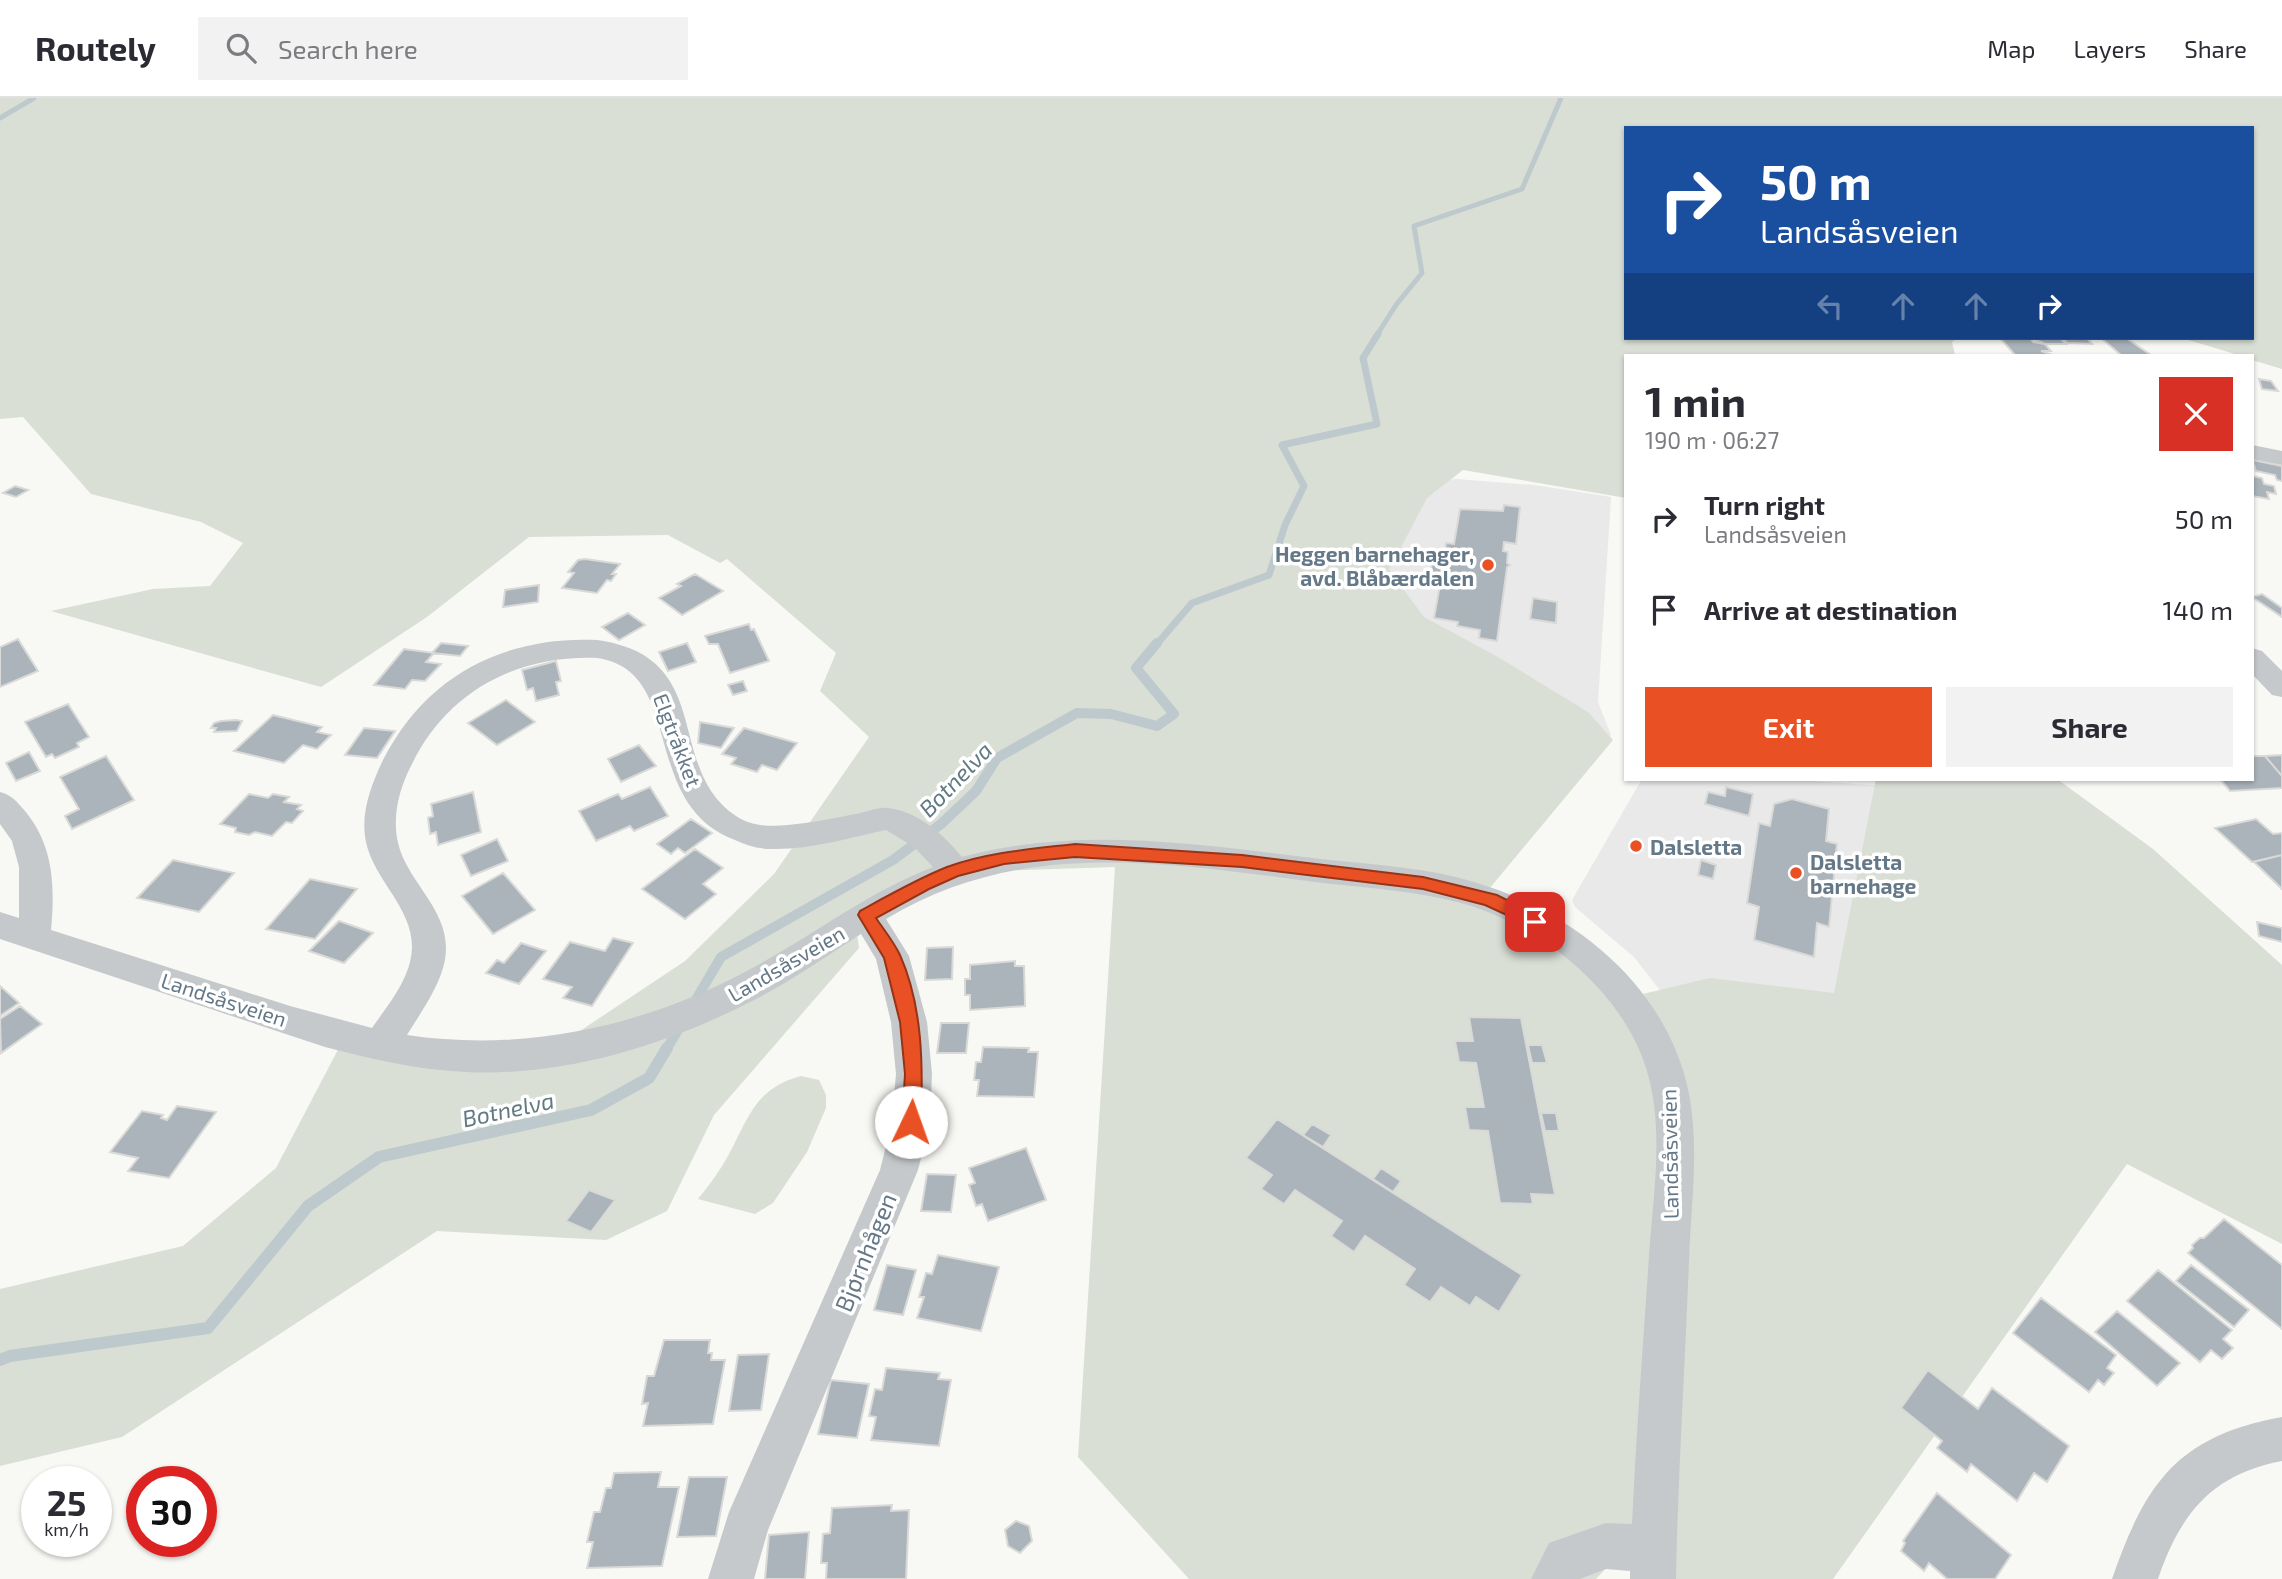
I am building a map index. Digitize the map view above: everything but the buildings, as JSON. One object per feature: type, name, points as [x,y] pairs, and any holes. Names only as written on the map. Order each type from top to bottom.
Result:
[{"type":"street","points":[[2254,452],[2282,458]]},
{"type":"street","name":"Elgtråkket","points":[[380,1046],[423,973],[429,950],[427,928],[385,853],[380,813],[388,783],[405,744],[439,701],[463,683],[496,666],[524,656],[584,649],[615,653],[645,667],[668,711],[684,769],[695,791],[711,814],[734,830],[758,837],[780,837],[886,819],[901,822],[931,843],[954,871]]},
{"type":"street","points":[[2254,659],[2282,688]]},
{"type":"street","points":[[0,803],[23,831],[34,859],[38,899],[34,937]]},
{"type":"street","name":"Landsåsveien","points":[[0,925],[292,1021],[380,1046],[442,1055],[498,1057],[556,1051],[621,1038],[666,1025],[719,1002],[766,977],[866,915],[923,884],[954,871],[1004,858],[1045,853],[1120,851],[1242,861],[1423,883],[1463,891],[1519,912],[1579,950],[1611,981],[1653,1038],[1666,1073],[1672,1110],[1672,1194],[1654,1564]]},
{"type":"street","name":"Bjørnhågen","points":[[731,1579],[745,1528],[894,1182],[911,1122],[914,1074],[909,1022],[892,956],[866,915]]},
{"type":"street","points":[[2135,1579],[2155,1528],[2183,1485],[2216,1463],[2257,1443],[2282,1439]]},
{"type":"street","points":[[1554,1579],[1565,1559],[1606,1546],[1654,1564]]},
{"type":"shaded area","points":[[0,98],[2282,98],[2282,369],[2254,361],[2254,354],[2235,354],[2189,340],[2254,340],[2254,126],[1624,126],[1624,340],[1955,340],[1952,342],[1955,354],[1624,354],[1624,498],[1463,470],[1427,498],[1389,570],[1424,617],[1498,657],[1588,712],[1613,740],[1489,889],[1535,902],[1626,998],[1710,978],[1834,993],[1876,781],[2060,781],[2153,849],[2282,965],[2282,1244],[2127,1164],[1833,1579],[1675,1579],[1665,1505],[1596,1579],[1189,1579],[1078,1457],[1115,867],[957,872],[857,934],[859,948],[714,1115],[667,1211],[606,1240],[437,1231],[122,1437],[0,1466],[0,1289],[183,1246],[276,1168],[342,1042],[565,1041],[685,961],[774,874],[869,737],[820,691],[836,653],[727,559],[720,563],[668,535],[529,537],[427,617],[321,687],[51,611],[153,589],[210,586],[243,543],[201,522],[91,494],[23,417],[0,419]]},
{"type":"shaded area","points":[[1456,479],[1534,485],[1611,497],[1598,702],[1611,735],[1600,752],[1294,598],[1439,481]]},
{"type":"shaded area","points":[[1641,781],[1811,781],[1951,790],[1876,1009],[1666,998],[1634,957],[1575,907],[1572,900]]},
{"type":"shaded area","points":[[801,1076],[819,1080],[826,1095],[826,1108],[807,1152],[773,1203],[755,1214],[698,1199],[724,1163],[745,1122],[761,1099],[784,1082]]},
{"type":"waterway","points":[[0,118],[34,98]]},
{"type":"waterway","name":"Botnelva","points":[[1377,335],[1396,305],[1422,273],[1414,226],[1522,189],[1561,98]]},
{"type":"waterway","name":"Botnelva","points":[[1156,645],[1192,603],[1269,575],[1285,525],[1304,486],[1282,445],[1377,424],[1363,358],[1378,334]]},
{"type":"waterway","name":"Botnelva","points":[[694,1003],[721,957],[893,860],[941,824],[976,791],[997,758],[1077,713],[1111,714],[1157,726],[1174,714],[1136,668],[1157,643]]},
{"type":"waterway","name":"Botnelva","points":[[666,1050],[681,1025]]},
{"type":"waterway","name":"Botnelva","points":[[0,1360],[10,1356],[208,1328],[308,1206],[379,1157],[591,1110],[649,1078],[667,1048]]},
{"type":"place","name":"Heggen barnehager, avd. Blåbærdalen","points":[[1488,565]]},
{"type":"place","name":"Dalsletta","points":[[1636,846]]},
{"type":"place","name":"Dalsletta barnehage","points":[[1796,873]]},
{"type":"route","points":[[911,1122],[914,1074],[909,1022],[892,956],[866,915],[923,884],[954,871],[1004,858],[1075,850],[1242,861],[1423,883],[1463,891],[1519,912],[1535,922]]}]
